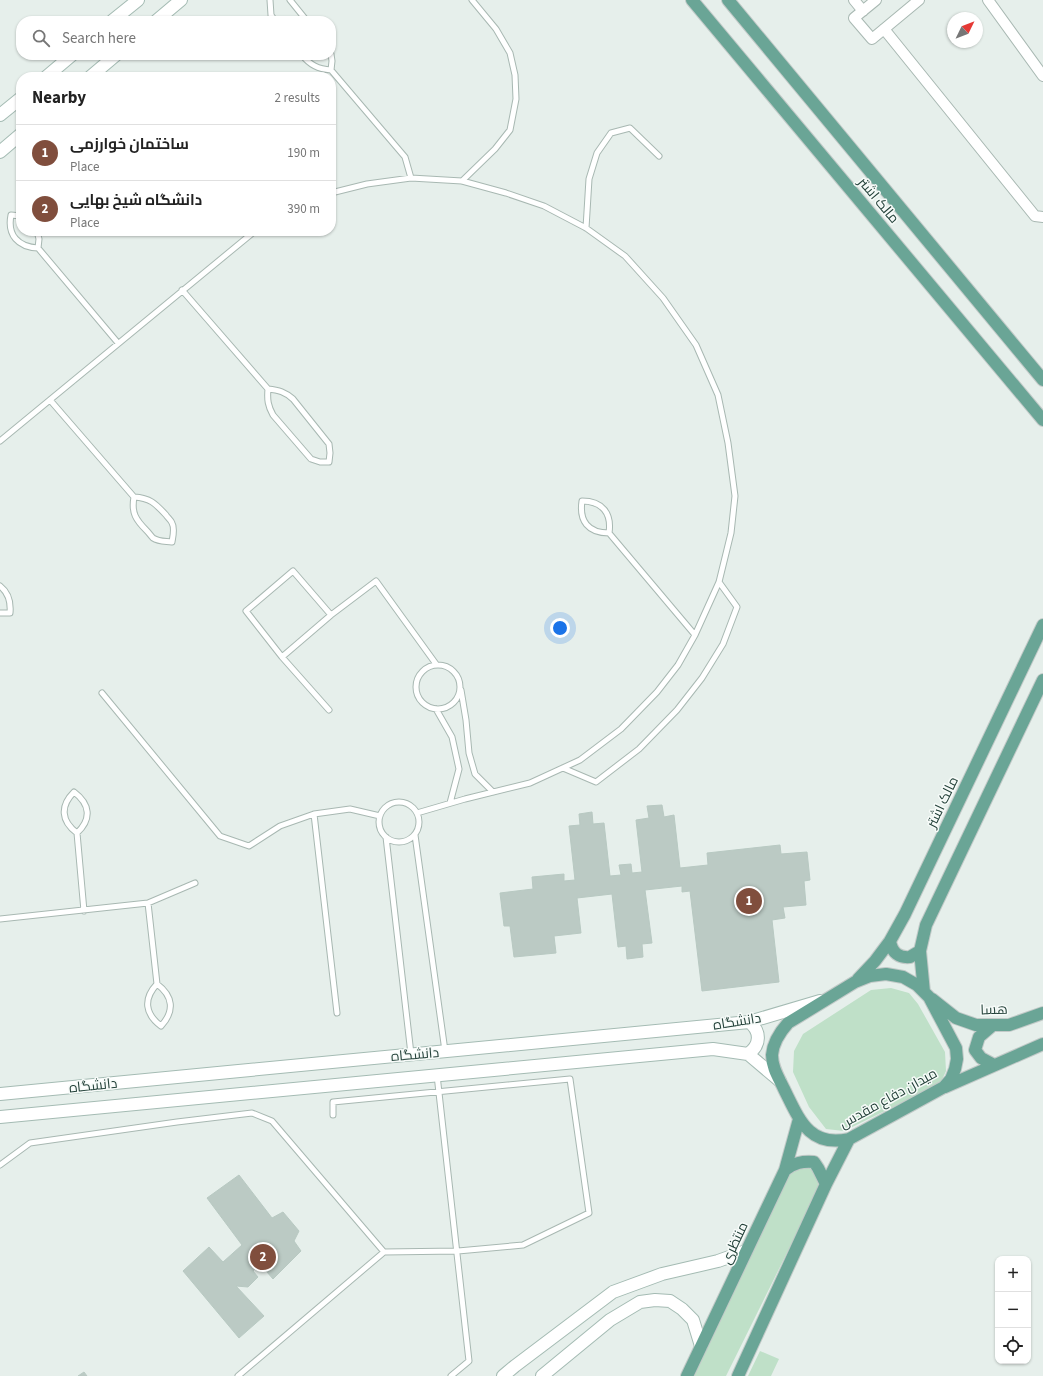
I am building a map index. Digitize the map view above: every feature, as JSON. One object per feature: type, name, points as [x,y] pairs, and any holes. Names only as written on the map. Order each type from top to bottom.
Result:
[{"type":"main road","points":[[118,16],[138,0]]},
{"type":"main road","points":[[162,16],[182,0]]},
{"type":"main road","name":"مالک اشتر","points":[[692,0],[1043,420]]},
{"type":"main road","name":"مالک اشتر","points":[[728,0],[1043,380]]},
{"type":"main road","points":[[52,72],[66,60]]},
{"type":"main road","points":[[96,72],[110,60]]},
{"type":"main road","points":[[0,115],[16,102]]},
{"type":"main road","points":[[0,152],[16,138]]},
{"type":"main road","name":"مالک اشتر","points":[[855,982],[890,941],[905,914],[1043,625]]},
{"type":"main road","points":[[926,994],[920,951],[926,925],[1043,680]]},
{"type":"main road","points":[[890,941],[894,952],[904,957],[910,957],[920,951]]},
{"type":"main road","name":"میدان دفاع مقدس","points":[[886,974],[903,977],[917,985],[926,994],[956,1048],[957,1059],[951,1079],[944,1087],[849,1139],[828,1141],[818,1138],[808,1131],[799,1119],[773,1067],[772,1054],[780,1032],[788,1023],[855,982],[870,976],[886,974]]},
{"type":"main road","name":"هسا","points":[[926,994],[956,1018],[976,1025],[1009,1025],[1043,1013]]},
{"type":"main road","name":"دانشگاه","points":[[0,1094],[749,1022],[827,999]]},
{"type":"main road","points":[[749,1022],[757,1030],[758,1041],[756,1046],[748,1054],[780,1081]]},
{"type":"main road","points":[[993,1025],[979,1037],[975,1050],[980,1058],[994,1065]]},
{"type":"main road","points":[[944,1087],[1043,1044]]},
{"type":"main road","name":"دانشگاه","points":[[0,1117],[713,1049],[748,1054]]},
{"type":"main road","name":"منتظری","points":[[687,1376],[785,1170],[799,1119]]},
{"type":"main road","points":[[738,1376],[826,1184],[849,1139]]},
{"type":"main road","points":[[785,1170],[793,1164],[814,1162],[826,1184]]},
{"type":"main road","points":[[503,1376],[613,1292],[662,1274],[718,1261],[746,1251]]},
{"type":"main road","points":[[542,1376],[610,1320],[640,1302],[670,1300],[693,1320],[701,1346]]},
{"type":"street","points":[[854,0],[863,11]]},
{"type":"street","points":[[876,0],[854,18],[872,39],[919,0]]},
{"type":"street","points":[[988,0],[1043,76]]},
{"type":"street","points":[[884,28],[1035,216],[1043,217]]},
{"type":"lane","points":[[270,0],[271,16]]},
{"type":"lane","points":[[290,0],[303,16]]},
{"type":"lane","points":[[462,181],[495,149],[510,130],[516,98],[515,75],[510,53],[496,29],[472,0]]},
{"type":"lane","points":[[307,60],[313,66],[331,70],[332,60]]},
{"type":"lane","points":[[336,76],[405,157],[410,178]]},
{"type":"lane","points":[[586,228],[589,179],[596,153],[610,133],[630,128],[659,156]]},
{"type":"lane","points":[[336,192],[367,184],[410,178],[462,181],[506,193],[544,206],[586,228],[625,256],[663,298],[696,346],[718,396],[728,443],[735,496],[731,533],[719,582],[695,635],[678,664],[657,692],[626,724],[580,760],[530,783],[417,813]]},
{"type":"lane","points":[[16,216],[11,215],[9,224],[15,239],[29,247],[38,248],[118,343]]},
{"type":"lane","points":[[38,236],[38,248]]},
{"type":"lane","points":[[0,441],[182,290],[244,236]]},
{"type":"lane","points":[[182,290],[268,389],[286,393],[293,399],[329,444],[329,462],[311,460],[269,407],[267,398],[268,389]]},
{"type":"lane","points":[[50,400],[134,497],[143,497],[158,506],[172,523],[174,532],[172,542],[154,539],[139,523],[134,515],[132,506],[134,497]]},
{"type":"lane","points":[[609,533],[600,533],[593,530],[586,524],[582,517],[582,501],[590,501],[598,504],[604,510],[610,525],[609,533],[695,635]]},
{"type":"lane","points":[[329,710],[282,657],[246,611],[293,570],[331,615]]},
{"type":"lane","points":[[282,657],[331,615],[376,581],[436,664]]},
{"type":"lane","points":[[563,768],[596,782],[639,749],[677,710],[702,678],[723,644],[737,607],[719,582]]},
{"type":"lane","points":[[0,586],[5,590],[11,605],[10,613],[0,612]]},
{"type":"lane","points":[[461,687],[456,701],[444,709],[436,709],[429,708],[418,697],[416,683],[418,676],[423,670],[436,664],[450,668],[456,673],[461,687],[466,720],[468,753],[475,774],[493,792]]},
{"type":"lane","points":[[102,693],[220,836],[249,846],[280,826],[314,814],[350,809],[380,816]]},
{"type":"lane","points":[[436,709],[452,737],[459,769],[450,803]]},
{"type":"lane","points":[[78,833],[71,828],[66,821],[64,813],[65,805],[74,792],[81,797],[86,804],[87,812],[87,820],[83,828],[78,833],[84,911]]},
{"type":"lane","points":[[398,802],[406,803],[412,806],[417,813],[420,820],[419,828],[415,835],[409,840],[401,842],[393,841],[386,837],[381,831],[379,824],[380,816],[384,809],[390,804],[398,802]]},
{"type":"lane","points":[[314,814],[337,1013]]},
{"type":"lane","points":[[415,835],[445,1051]]},
{"type":"lane","points":[[386,837],[411,1054]]},
{"type":"lane","points":[[0,919],[148,903],[195,883]]},
{"type":"lane","points":[[148,903],[157,984],[164,989],[171,1004],[167,1020],[161,1026],[154,1021],[148,1006],[148,998],[151,990],[157,984]]},
{"type":"lane","points":[[437,1075],[458,1250],[469,1361],[451,1376]]},
{"type":"lane","points":[[238,1376],[384,1252],[458,1250],[523,1245],[589,1213],[570,1079],[333,1102],[333,1115]]},
{"type":"lane","points":[[0,1165],[30,1143],[252,1113],[272,1121],[384,1252]]},
{"type":"green space","points":[[891,988],[909,993],[918,1004],[945,1052],[946,1071],[940,1084],[844,1131],[826,1129],[809,1107],[793,1072],[794,1051],[803,1034],[871,990]]},
{"type":"green space","points":[[798,1166],[811,1166],[819,1175],[820,1186],[726,1376],[690,1376],[788,1172]]},
{"type":"green space","points":[[760,1351],[779,1359],[771,1376],[748,1376]]},
{"type":"building","points":[[662,805],[664,817],[674,815],[680,868],[708,865],[707,853],[780,845],[781,854],[807,852],[810,880],[804,881],[806,905],[783,907],[785,918],[772,920],[779,982],[702,991],[690,891],[682,892],[682,886],[645,890],[652,943],[642,944],[643,957],[627,959],[626,946],[618,947],[612,894],[577,898],[581,933],[554,936],[556,953],[514,957],[510,926],[504,926],[500,893],[533,889],[532,877],[564,874],[564,881],[575,880],[569,826],[580,825],[579,814],[592,812],[593,824],[604,823],[610,876],[621,875],[619,865],[631,864],[632,873],[642,872],[636,820],[649,818],[647,806]]},
{"type":"building","points":[[239,1175],[272,1218],[283,1212],[299,1231],[294,1241],[301,1251],[273,1279],[260,1264],[253,1271],[258,1277],[248,1287],[236,1286],[264,1316],[239,1338],[183,1271],[209,1247],[223,1262],[242,1245],[207,1198]]},
{"type":"building","points":[[84,1372],[87,1376],[78,1376]]},
{"type":"place","name":"ساختمان خوارزمی","points":[[749,901]]},
{"type":"place","name":"دانشگاه شیخ بهایی","points":[[263,1257]]}]
